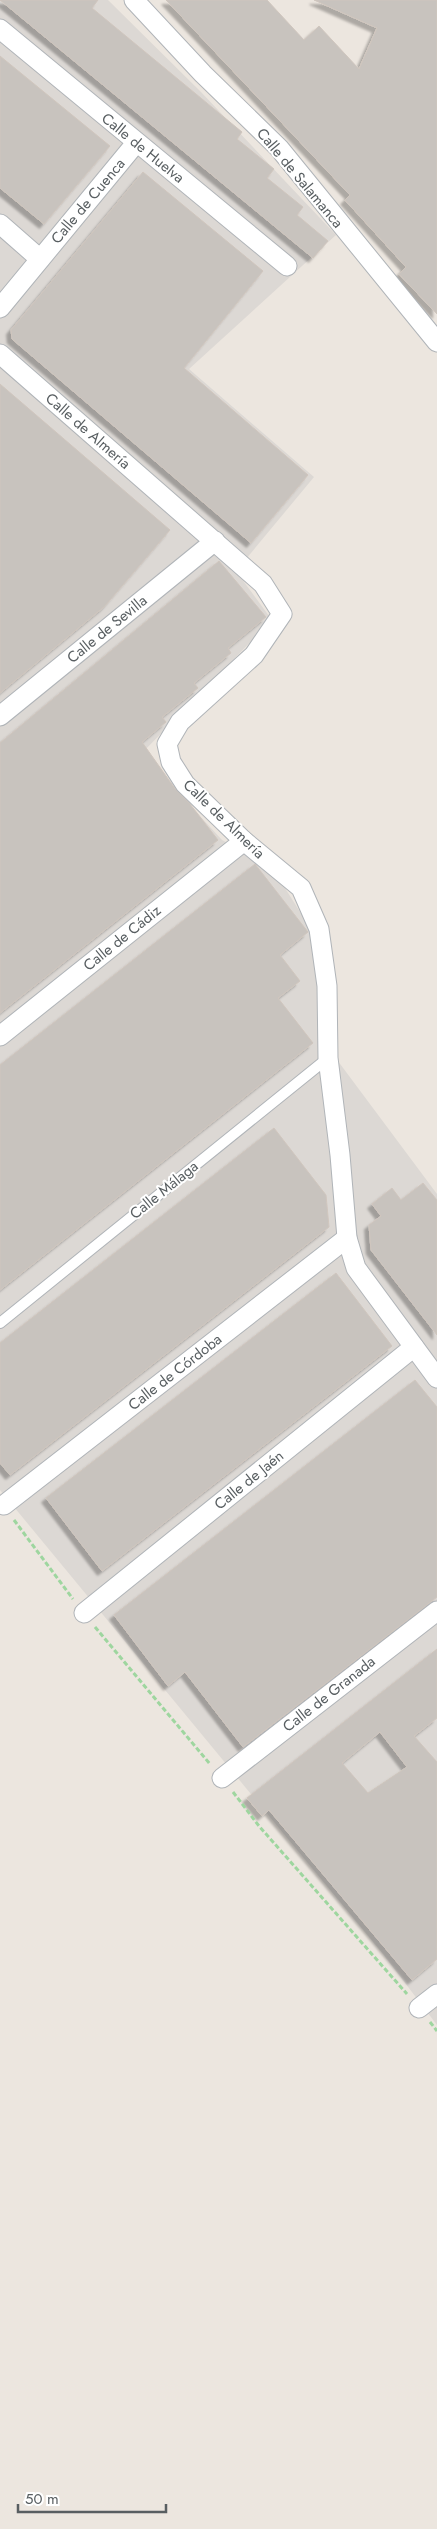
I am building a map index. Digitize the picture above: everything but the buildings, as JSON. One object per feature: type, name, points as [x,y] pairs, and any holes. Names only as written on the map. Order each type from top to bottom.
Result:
[{"type":"street","name":"Calle de Salamanca","points":[[134,0],[204,74],[280,148],[437,342]]},
{"type":"street","name":"Calle de Huelva","points":[[0,29],[136,143],[288,266]]},
{"type":"street","name":"Calle de Cuenca","points":[[0,308],[136,143]]},
{"type":"street","name":"Calle de Cuenca","points":[[0,224],[40,259]]},
{"type":"street","name":"Calle de Almería","points":[[0,354],[263,584],[282,614],[254,655],[180,722],[167,744],[171,762],[185,784],[244,841],[301,888],[319,929],[327,986],[328,1058],[340,1155],[346,1238],[356,1268],[437,1378]]},
{"type":"street","name":"Calle de Sevilla","points":[[0,716],[215,541]]},
{"type":"street","name":"Calle de Cádiz","points":[[0,1036],[244,841]]},
{"type":"street","name":"Calle de Córdoba","points":[[4,1506],[346,1238]]},
{"type":"street","name":"Calle de Jaén","points":[[84,1613],[414,1347]]},
{"type":"street","name":"Calle de Granada","points":[[222,1778],[437,1611]]},
{"type":"street","points":[[419,2008],[437,1994]]},
{"type":"lane","name":"Calle Málaga","points":[[0,1323],[328,1058]]},
{"type":"shaded area","points":[[0,0],[108,0],[201,92],[336,235],[189,369],[314,477],[236,571],[272,620],[142,753],[222,840],[271,866],[314,934],[323,1041],[437,1194],[437,2025],[383,1954],[0,1490]]}]
